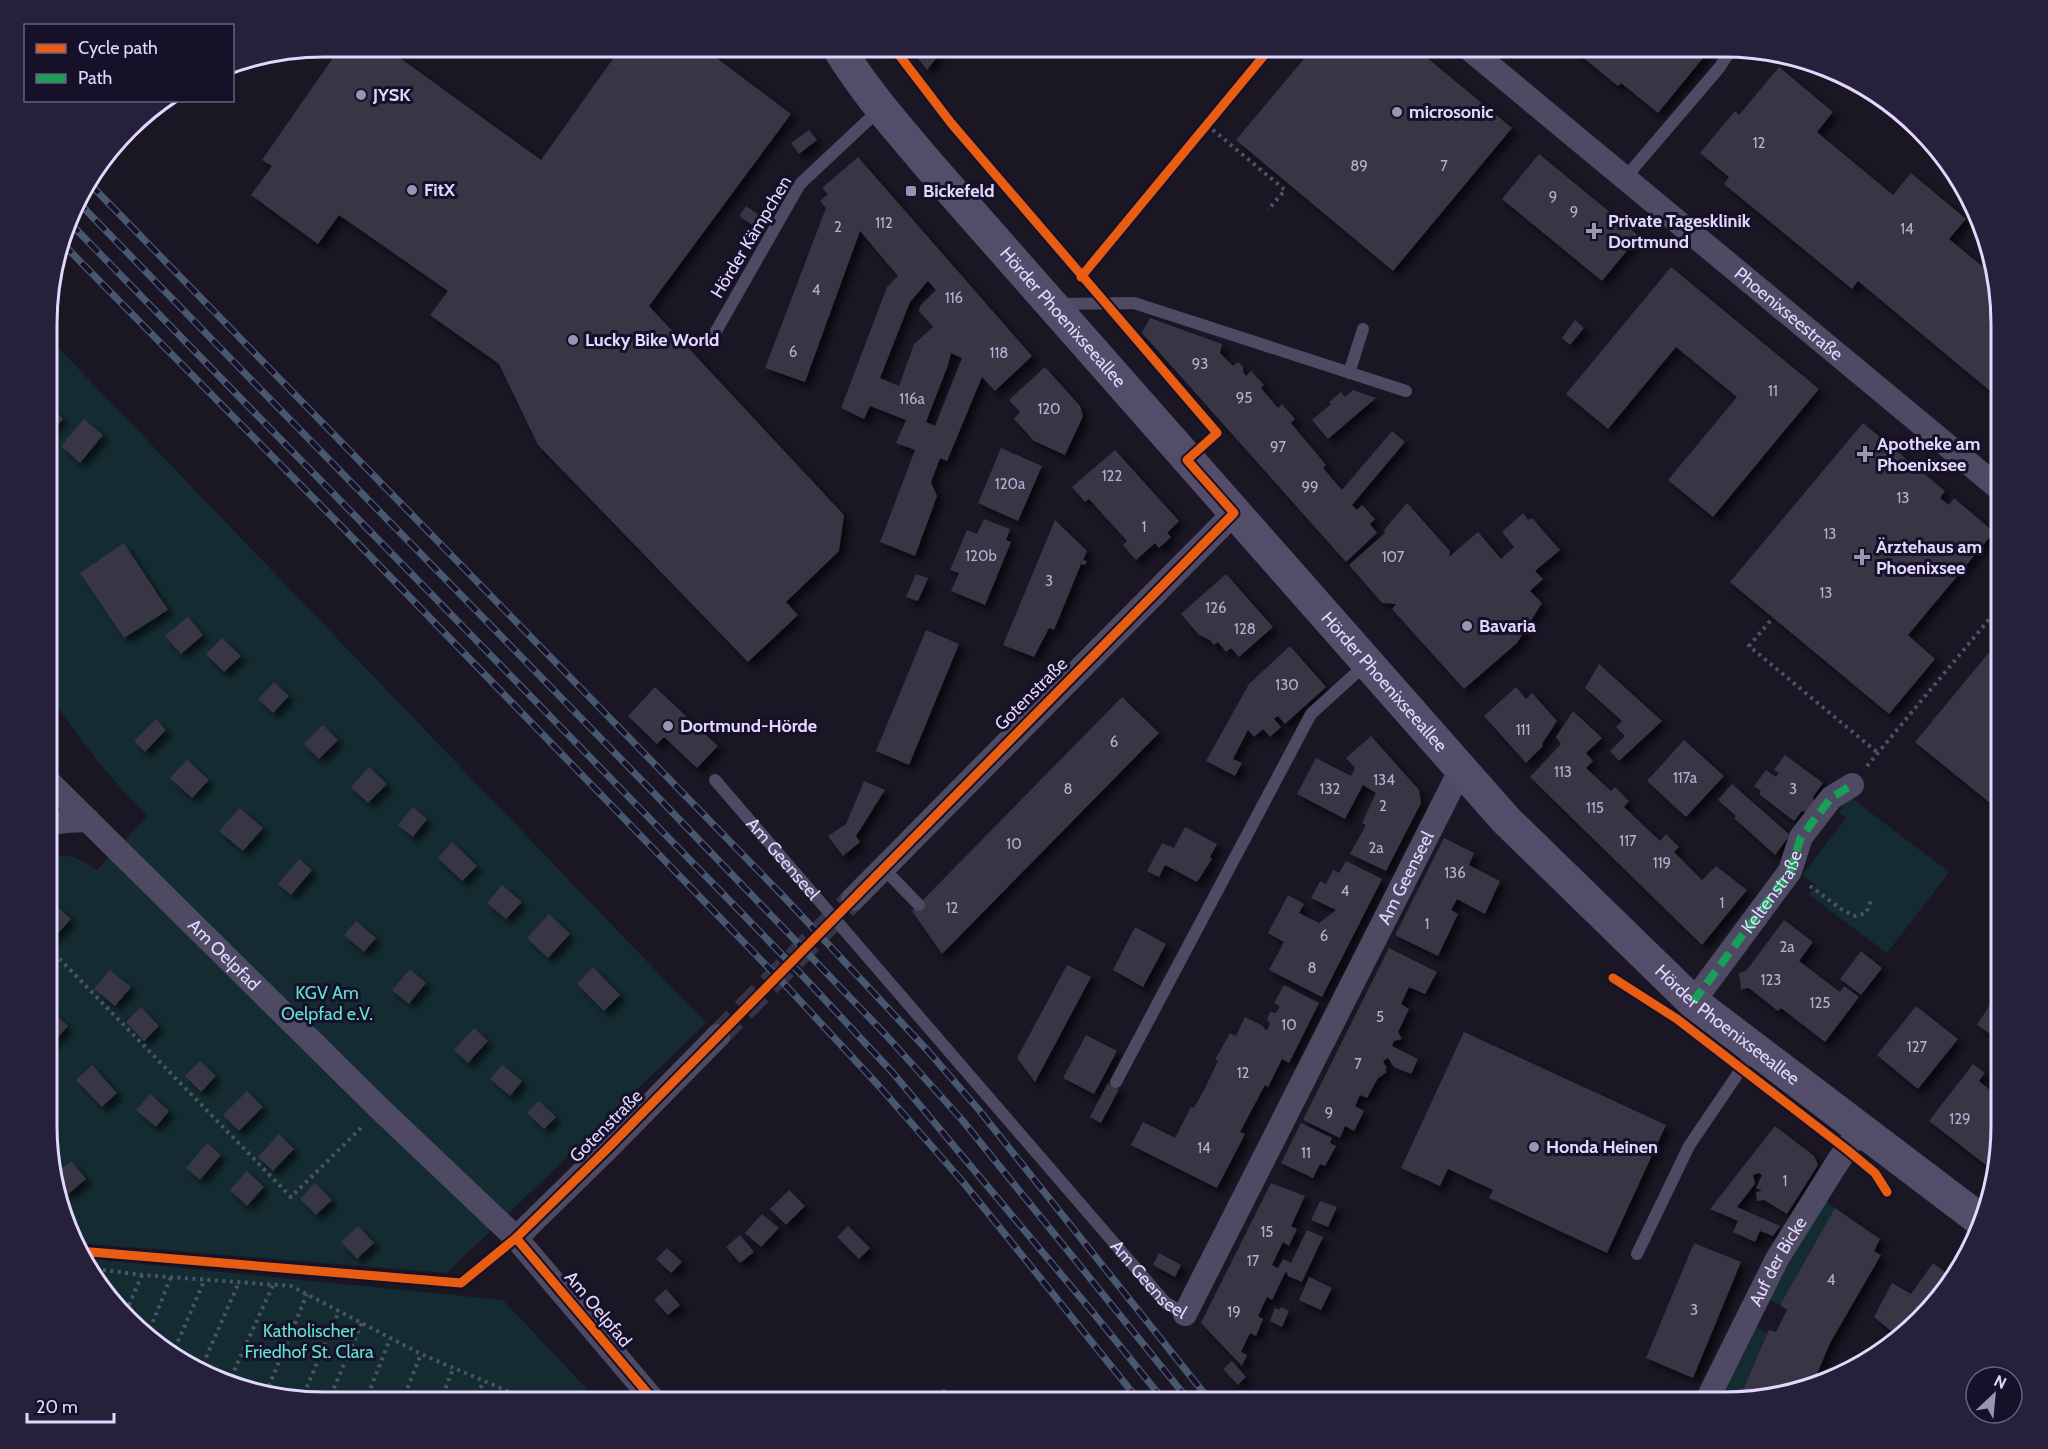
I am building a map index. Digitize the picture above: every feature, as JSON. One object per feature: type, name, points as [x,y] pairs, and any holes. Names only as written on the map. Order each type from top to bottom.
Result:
[{"type":"main road","name":"Hörder Phoenixseeallee","points":[[846,60],[881,109],[1506,820],[1693,1002],[1975,1216]]},
{"type":"street","name":"Phoenixseestraße","points":[[1479,57],[1991,482]]},
{"type":"street","name":"Gotenstraße","points":[[853,899],[1234,513]]},
{"type":"street","name":"Am Geenseel","points":[[1185,1314],[1461,769]]},
{"type":"street","name":"Keltenstraße","points":[[1693,1002],[1790,871],[1801,837],[1831,798],[1851,785]]},
{"type":"street","name":"Am Oelpfad","points":[[57,790],[380,1109],[516,1238],[647,1392]]},
{"type":"street","points":[[57,822],[88,820]]},
{"type":"street","name":"Gotenstraße","points":[[516,1238],[608,1149],[718,1036]]},
{"type":"street","name":"Auf der Bicke","points":[[1711,1392],[1777,1259],[1860,1129]]},
{"type":"lane","points":[[1625,178],[1726,57]]},
{"type":"lane","name":"Hörder Kämpchen","points":[[711,340],[800,184],[881,109]]},
{"type":"lane","points":[[1051,304],[1134,303],[1406,391]]},
{"type":"lane","points":[[1349,373],[1363,329]]},
{"type":"lane","points":[[1116,1082],[1311,714],[1367,663]]},
{"type":"lane","name":"Am Geenseel","points":[[715,780],[1165,1302],[1185,1314]]},
{"type":"lane","points":[[883,868],[919,904]]},
{"type":"lane","points":[[1637,1254],[1689,1146],[1754,1049]]},
{"type":"path","points":[[1207,125],[1285,190],[1268,210]]},
{"type":"path","points":[[1872,761],[1991,617]]},
{"type":"path","points":[[1770,621],[1749,646],[1878,753]]},
{"type":"path","points":[[1790,871],[1841,909],[1855,916],[1866,913],[1872,898]]},
{"type":"path","points":[[57,956],[291,1197],[361,1128]]},
{"type":"path","points":[[99,1269],[142,1275],[291,1286],[390,1339],[508,1392]]},
{"type":"path","points":[[128,1307],[142,1275]]},
{"type":"path","points":[[150,1328],[171,1277]]},
{"type":"path","points":[[176,1347],[205,1279]]},
{"type":"path","points":[[204,1363],[239,1282]]},
{"type":"path","points":[[232,1376],[273,1285]]},
{"type":"path","points":[[268,1386],[307,1294]]},
{"type":"path","points":[[305,1391],[339,1311]]},
{"type":"path","points":[[332,1392],[362,1322]]},
{"type":"path","points":[[369,1392],[390,1339]]},
{"type":"path","points":[[406,1392],[422,1354]]},
{"type":"path","points":[[444,1392],[453,1369]]},
{"type":"path","points":[[480,1392],[483,1382]]},
{"type":"green space","name":"KGV Am Oelpfad e.V.","points":[[57,346],[706,1023],[447,1273],[85,1244],[71,1211],[59,1160],[57,857],[73,857],[97,870],[147,816],[120,788],[57,706]]},
{"type":"green space","points":[[1850,797],[1949,872],[1887,953],[1809,895],[1816,885],[1802,875],[1846,818],[1839,812]]},
{"type":"green space","points":[[1824,1200],[1835,1208],[1780,1305],[1768,1299]]},
{"type":"green space","name":"Katholischer Friedhof St. Clara","points":[[94,1259],[503,1300],[590,1392],[324,1392],[289,1390],[255,1383],[222,1372],[190,1356],[161,1337],[123,1301]]},
{"type":"green space","points":[[1754,1327],[1768,1333],[1743,1391],[1723,1392]]},
{"type":"building","name":"Lucky Bike World","points":[[334,57],[399,57],[541,160],[614,57],[715,57],[791,114],[649,306],[844,515],[839,551],[786,602],[798,615],[748,662],[538,445],[499,364],[430,315],[448,291],[339,215],[318,244],[251,195],[272,166],[262,160]]},
{"type":"building","points":[[917,57],[937,57],[927,70]]},
{"type":"building","points":[[1306,57],[1426,57],[1512,128],[1393,271],[1236,140]]},
{"type":"building","points":[[1582,57],[1704,57],[1658,113],[1621,83],[1618,86]]},
{"type":"building","points":[[1779,67],[1833,112],[1817,132],[1893,195],[1911,173],[1966,219],[1949,239],[1985,269],[1991,324],[1991,392],[1858,281],[1852,289],[1724,184],[1729,177],[1700,153],[1735,111],[1739,115]]},
{"type":"building","points":[[809,130],[817,140],[799,154],[791,143]]},
{"type":"building","points":[[1539,154],[1639,236],[1602,281],[1502,199]]},
{"type":"building","points":[[858,157],[1032,356],[995,391],[982,377],[947,461],[940,458],[931,482],[937,496],[915,556],[880,542],[915,450],[896,443],[906,420],[870,406],[864,419],[841,408],[887,287],[898,276],[860,231],[805,382],[765,368],[826,208],[820,201],[828,194],[822,188]],"holes":[[[928,281],[936,290],[920,306],[919,311],[933,327],[914,344],[899,386],[880,378],[910,302]],[[951,353],[962,358],[935,426],[926,422]]]},
{"type":"building","points":[[746,206],[759,215],[752,225],[739,216]]},
{"type":"building","points":[[1671,267],[1819,389],[1713,517],[1668,480],[1737,397],[1676,347],[1608,429],[1566,394]]},
{"type":"building","points":[[1150,318],[1222,344],[1220,353],[1233,366],[1238,362],[1243,367],[1246,376],[1251,371],[1264,385],[1261,388],[1278,408],[1282,404],[1295,419],[1291,423],[1326,465],[1323,468],[1342,490],[1392,431],[1405,442],[1352,505],[1357,510],[1362,505],[1375,519],[1370,524],[1377,533],[1346,562],[1142,333]]},
{"type":"building","points":[[1575,320],[1584,328],[1570,345],[1562,338]]},
{"type":"building","points":[[1045,367],[1080,406],[1083,416],[1065,455],[1034,441],[1014,419],[1020,412],[1009,400]]},
{"type":"building","points":[[1353,390],[1376,398],[1328,439],[1312,420],[1341,392],[1345,397]]},
{"type":"building","points":[[57,413],[63,419],[57,425]]},
{"type":"building","points":[[84,419],[103,435],[80,463],[61,446]]},
{"type":"building","name":"Ärztehaus am Phoenixsee","points":[[1863,423],[1945,491],[1940,498],[1949,505],[1954,498],[1991,529],[1991,536],[1908,635],[1935,659],[1889,714],[1730,582]]},
{"type":"building","points":[[1001,448],[1042,466],[1018,521],[978,503]]},
{"type":"building","points":[[1115,450],[1179,521],[1167,533],[1171,537],[1159,548],[1155,543],[1136,560],[1123,545],[1127,541],[1089,499],[1085,502],[1072,487]]},
{"type":"building","points":[[1407,503],[1450,551],[1449,557],[1478,532],[1501,559],[1514,547],[1502,532],[1523,513],[1528,520],[1532,518],[1560,550],[1535,571],[1543,579],[1530,591],[1542,603],[1517,643],[1464,689],[1392,609],[1396,604],[1382,603],[1349,565],[1385,533],[1384,530]]},
{"type":"building","points":[[984,519],[1010,529],[1006,540],[1011,542],[985,605],[951,591],[959,573],[950,570],[967,530],[977,534]]},
{"type":"building","points":[[1055,520],[1087,551],[1083,560],[1087,561],[1085,565],[1081,564],[1054,630],[1049,628],[1034,657],[1003,645]]},
{"type":"building","points":[[124,543],[168,610],[124,638],[80,573]]},
{"type":"building","points":[[916,574],[928,578],[918,601],[906,597]]},
{"type":"building","points":[[1226,574],[1273,627],[1239,657],[1231,648],[1226,652],[1218,642],[1214,645],[1210,640],[1199,635],[1181,614]]},
{"type":"building","points":[[188,617],[203,635],[181,654],[165,636]]},
{"type":"building","points":[[926,630],[959,644],[909,765],[876,751]]},
{"type":"building","points":[[222,638],[241,656],[224,672],[206,654]]},
{"type":"building","points":[[1290,646],[1326,687],[1285,724],[1278,716],[1274,719],[1281,727],[1270,737],[1263,729],[1254,737],[1248,730],[1233,759],[1242,763],[1235,776],[1206,761],[1249,684]]},
{"type":"building","points":[[1991,650],[1991,804],[1915,742]]},
{"type":"building","points":[[1599,664],[1662,721],[1619,761],[1610,751],[1625,736],[1616,727],[1622,721],[1585,688]]},
{"type":"building","points":[[274,682],[289,696],[273,713],[258,699]]},
{"type":"building","name":"Dortmund-Hörde","points":[[655,687],[718,746],[697,768],[664,737],[657,744],[628,716]]},
{"type":"building","points":[[1516,687],[1526,699],[1532,693],[1557,721],[1542,744],[1543,746],[1526,763],[1484,716]]},
{"type":"building","points":[[1122,697],[1159,733],[942,954],[912,911]]},
{"type":"building","points":[[1573,711],[1602,738],[1586,753],[1593,761],[1586,768],[1611,791],[1615,787],[1629,801],[1624,807],[1660,841],[1666,834],[1679,847],[1674,852],[1702,880],[1716,866],[1747,890],[1702,945],[1530,777],[1561,744],[1556,737]]},
{"type":"building","points":[[156,719],[166,730],[145,752],[134,741]]},
{"type":"building","points":[[323,725],[338,740],[319,759],[304,744]]},
{"type":"building","points":[[1371,736],[1419,790],[1421,803],[1386,871],[1350,854],[1366,825],[1362,823],[1376,793],[1363,785],[1345,819],[1297,794],[1316,758],[1351,776],[1355,768],[1346,758]]},
{"type":"building","points":[[1684,740],[1724,776],[1686,817],[1647,781]]},
{"type":"building","points":[[1785,755],[1823,783],[1813,797],[1815,803],[1808,812],[1802,811],[1794,821],[1759,794],[1761,791],[1754,786],[1766,770],[1776,777],[1779,773],[1774,770]]},
{"type":"building","points":[[187,760],[209,780],[192,798],[170,778]]},
{"type":"building","points":[[369,767],[387,784],[368,803],[351,787]]},
{"type":"building","points":[[864,781],[885,790],[856,836],[860,842],[843,856],[828,836],[846,824]]},
{"type":"building","points":[[1732,784],[1790,835],[1775,855],[1734,818],[1736,816],[1718,800]]},
{"type":"building","points":[[413,807],[427,819],[413,837],[398,825]]},
{"type":"building","points":[[240,808],[263,828],[243,851],[219,831]]},
{"type":"building","points":[[1185,827],[1217,844],[1210,857],[1212,859],[1197,882],[1165,865],[1159,877],[1147,871],[1162,843],[1174,848]]},
{"type":"building","points":[[1444,838],[1474,853],[1469,865],[1500,881],[1485,914],[1457,899],[1451,910],[1458,914],[1438,956],[1395,935]]},
{"type":"building","points":[[452,842],[477,866],[462,881],[438,858]]},
{"type":"building","points":[[299,859],[312,870],[291,895],[278,884]]},
{"type":"building","points":[[1346,861],[1382,879],[1322,997],[1269,970],[1284,942],[1268,933],[1288,895],[1304,904],[1299,913],[1319,923],[1336,910],[1311,898],[1320,881],[1326,884],[1333,870],[1339,873]]},
{"type":"building","points":[[502,885],[522,902],[506,919],[487,903]]},
{"type":"building","points":[[57,906],[71,919],[57,934]]},
{"type":"building","points":[[549,914],[570,934],[548,958],[527,938]]},
{"type":"building","points":[[1784,920],[1813,942],[1799,961],[1840,992],[1844,986],[1859,997],[1825,1042],[1781,1008],[1778,1011],[1749,988],[1741,989],[1739,973],[1746,971]]},
{"type":"building","points":[[356,921],[376,938],[364,952],[344,935]]},
{"type":"building","points":[[1135,927],[1166,944],[1143,987],[1113,970]]},
{"type":"building","points":[[1389,948],[1437,972],[1425,994],[1409,987],[1401,1004],[1409,1009],[1398,1032],[1402,1039],[1394,1041],[1392,1046],[1418,1059],[1411,1074],[1394,1067],[1388,1058],[1383,1061],[1387,1072],[1378,1078],[1367,1098],[1360,1095],[1355,1106],[1364,1111],[1354,1131],[1345,1126],[1340,1138],[1303,1120]]},
{"type":"building","points":[[1861,951],[1882,968],[1861,995],[1840,979]]},
{"type":"building","points":[[1067,965],[1091,977],[1035,1082],[1017,1058]]},
{"type":"building","points":[[593,967],[620,995],[604,1011],[577,984]]},
{"type":"building","points":[[410,969],[426,983],[409,1004],[392,990]]},
{"type":"building","points":[[110,970],[131,987],[115,1006],[94,989]]},
{"type":"building","points":[[1284,985],[1319,1003],[1289,1063],[1282,1059],[1268,1087],[1265,1085],[1240,1132],[1245,1134],[1217,1188],[1131,1145],[1143,1122],[1175,1138],[1191,1107],[1194,1108],[1204,1090],[1218,1061],[1215,1060],[1230,1033],[1236,1036],[1245,1017],[1263,1026],[1265,1030],[1268,1029],[1270,1024],[1267,1019],[1270,1012],[1276,1013],[1280,1006],[1274,1003]]},
{"type":"building","points":[[1991,1003],[1991,1034],[1977,1025]]},
{"type":"building","points":[[1916,1006],[1958,1039],[1918,1089],[1877,1055]]},
{"type":"building","points":[[141,1007],[159,1026],[144,1041],[126,1022]]},
{"type":"building","points":[[57,1016],[68,1026],[57,1038]]},
{"type":"building","points":[[474,1028],[488,1041],[468,1063],[454,1050]]},
{"type":"building","name":"Honda Heinen","points":[[1464,1032],[1666,1125],[1607,1253],[1489,1198],[1493,1190],[1448,1169],[1440,1186],[1401,1168]]},
{"type":"building","points":[[1086,1035],[1117,1051],[1094,1094],[1063,1078]]},
{"type":"building","points":[[200,1061],[216,1076],[201,1092],[185,1076]]},
{"type":"building","points":[[1973,1064],[1985,1073],[1979,1081],[1991,1091],[1988,1166],[1929,1121]]},
{"type":"building","points":[[92,1065],[117,1093],[102,1107],[76,1080]]},
{"type":"building","points":[[502,1065],[522,1081],[510,1096],[490,1079]]},
{"type":"building","points":[[1108,1083],[1119,1089],[1101,1123],[1090,1117]]},
{"type":"building","points":[[247,1091],[263,1107],[239,1131],[223,1115]]},
{"type":"building","points":[[150,1094],[169,1111],[156,1127],[136,1110]]},
{"type":"building","points":[[539,1101],[556,1117],[544,1129],[527,1113]]},
{"type":"building","points":[[1301,1123],[1332,1138],[1330,1143],[1336,1146],[1325,1166],[1320,1164],[1313,1178],[1281,1163]]},
{"type":"building","points":[[1775,1126],[1814,1156],[1818,1165],[1787,1214],[1764,1200],[1757,1201],[1756,1192],[1762,1191],[1756,1188],[1762,1175],[1759,1173],[1753,1175],[1755,1184],[1737,1207],[1780,1226],[1773,1236],[1760,1231],[1755,1242],[1733,1232],[1738,1221],[1710,1209]]},
{"type":"building","points":[[279,1134],[294,1149],[273,1171],[258,1157]]},
{"type":"building","points":[[207,1143],[221,1155],[200,1180],[186,1168]]},
{"type":"building","points":[[71,1161],[86,1179],[67,1195],[61,1170]]},
{"type":"building","points":[[247,1171],[264,1187],[247,1206],[230,1190]]},
{"type":"building","points":[[315,1183],[332,1200],[316,1215],[300,1199]]},
{"type":"building","points":[[1271,1183],[1305,1196],[1291,1226],[1297,1229],[1289,1246],[1283,1242],[1272,1265],[1278,1268],[1283,1259],[1291,1263],[1307,1230],[1323,1237],[1302,1282],[1288,1276],[1286,1271],[1272,1300],[1267,1297],[1258,1316],[1263,1319],[1256,1336],[1250,1333],[1241,1352],[1247,1355],[1242,1366],[1201,1323]]},
{"type":"building","points":[[789,1190],[805,1206],[786,1225],[770,1209]]},
{"type":"building","points":[[1320,1201],[1337,1207],[1328,1227],[1311,1220]]},
{"type":"building","points":[[1835,1208],[1880,1239],[1874,1251],[1881,1255],[1830,1343],[1816,1376],[1776,1387],[1743,1391],[1769,1330],[1776,1332],[1787,1310],[1780,1305]]},
{"type":"building","points":[[762,1214],[779,1228],[761,1247],[745,1233]]},
{"type":"building","points":[[358,1226],[374,1243],[357,1259],[341,1242]]},
{"type":"building","points":[[848,1226],[870,1248],[859,1259],[837,1237]]},
{"type":"building","points":[[740,1235],[754,1252],[740,1263],[726,1247]]},
{"type":"building","points":[[1694,1243],[1741,1262],[1693,1378],[1646,1358]]},
{"type":"building","points":[[667,1248],[682,1262],[671,1273],[656,1259]]},
{"type":"building","points":[[1159,1253],[1181,1265],[1175,1277],[1153,1265]]},
{"type":"building","points":[[1933,1263],[1946,1273],[1925,1301],[1893,1332],[1874,1317],[1892,1283],[1911,1294]]},
{"type":"building","points":[[1309,1277],[1332,1288],[1321,1310],[1299,1300]]},
{"type":"building","points":[[666,1289],[680,1305],[668,1315],[654,1300]]},
{"type":"building","points":[[1281,1307],[1289,1311],[1282,1327],[1270,1321],[1275,1308],[1279,1310]]},
{"type":"building","points":[[1232,1361],[1246,1377],[1238,1385],[1223,1369]]},
{"type":"tunnel","points":[[718,1036],[853,899]]},
{"type":"railway","points":[[94,188],[783,896],[928,1051],[979,1110],[1203,1392]]},
{"type":"railway","points":[[84,208],[650,789],[885,1034],[963,1121],[1182,1392]]},
{"type":"railway","points":[[75,228],[800,973],[893,1073],[1157,1392]]},
{"type":"railway","points":[[68,249],[343,528],[789,989],[878,1085],[963,1182],[1132,1392]]},
{"type":"marked path","points":[[1693,1002],[1790,871],[1801,837],[1831,798],[1852,785]]},
{"type":"cycle path","points":[[90,1252],[461,1283],[516,1238],[607,1149],[1234,513],[1187,460],[1217,433],[951,123],[901,57]]},
{"type":"cycle path","points":[[1081,277],[1263,57]]},
{"type":"cycle path","points":[[1613,978],[1677,1019],[1846,1149],[1875,1173],[1887,1192]]},
{"type":"cycle path","points":[[516,1238],[647,1392]]},
{"type":"place","name":"JYSK","points":[[361,95]]},
{"type":"place","name":"microsonic","points":[[1397,112]]},
{"type":"place","name":"FitX","points":[[412,190]]},
{"type":"place","name":"Bickefeld","points":[[911,191]]},
{"type":"place","name":"Private Tagesklinik Dortmund","points":[[1594,231]]},
{"type":"place","name":"Lucky Bike World","points":[[573,340]]},
{"type":"place","name":"Apotheke am Phoenixsee","points":[[1865,454]]},
{"type":"place","name":"Ärztehaus am Phoenixsee","points":[[1862,557]]},
{"type":"place","name":"Bavaria","points":[[1467,626]]},
{"type":"place","name":"Dortmund-Hörde","points":[[668,726]]},
{"type":"place","name":"Honda Heinen","points":[[1534,1147]]}]
